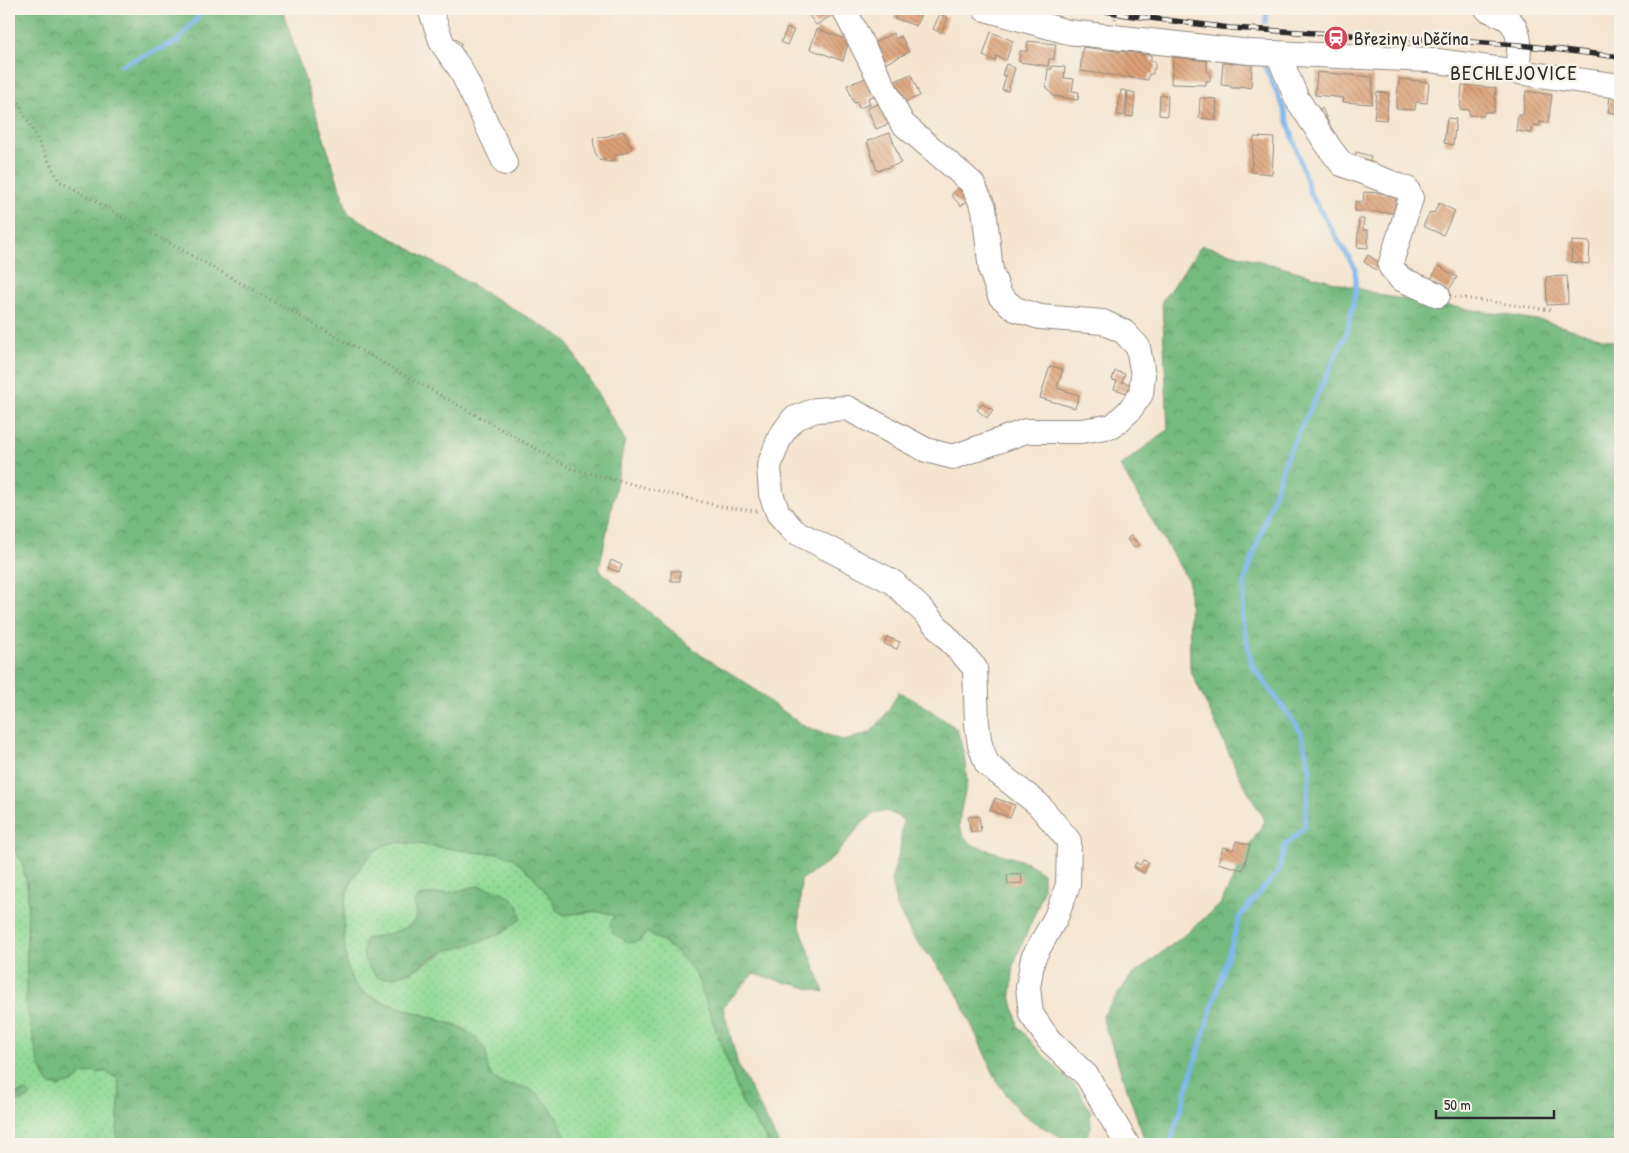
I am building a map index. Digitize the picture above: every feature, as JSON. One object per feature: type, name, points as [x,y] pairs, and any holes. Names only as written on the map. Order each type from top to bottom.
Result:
[{"type":"street","points":[[430,9],[442,44],[461,70],[504,163]]},
{"type":"street","points":[[844,9],[902,123],[972,183],[984,208],[990,271],[1000,296],[1015,309],[1040,317],[1103,322],[1124,332],[1138,347],[1143,375],[1141,394],[1129,411],[1113,426],[1081,431],[1026,430],[953,457],[926,450],[846,408],[816,410],[793,419],[780,437],[769,466],[771,494],[778,513],[794,531],[893,582],[923,611],[975,668],[977,724],[980,745],[987,764],[1038,804],[1069,842],[1068,886],[1056,917],[1034,958],[1028,987],[1031,1014],[1048,1040],[1087,1076],[1127,1144]]},
{"type":"street","points":[[984,9],[1068,32],[1250,52],[1430,60],[1517,70],[1620,86]]},
{"type":"street","points":[[1487,9],[1508,20],[1517,33],[1520,46],[1517,70]]},
{"type":"street","points":[[1278,54],[1297,99],[1342,164],[1407,189],[1411,198],[1390,266],[1401,280],[1438,295]]},
{"type":"path","points":[[9,84],[59,181],[572,469],[723,507],[778,513]]},
{"type":"path","points":[[1438,295],[1551,310]]},
{"type":"green space","points":[[9,9],[282,9],[348,213],[565,339],[625,440],[599,570],[701,655],[745,682],[804,726],[844,741],[871,732],[884,717],[899,692],[921,704],[957,729],[964,754],[967,782],[959,827],[965,838],[975,846],[1027,862],[1043,873],[1043,889],[1038,906],[1014,963],[1011,995],[1018,1026],[1039,1051],[1077,1088],[1090,1110],[1091,1127],[1082,1144],[1061,1137],[1037,1124],[1018,1110],[998,1083],[957,993],[934,961],[913,937],[897,907],[891,881],[900,849],[903,820],[885,811],[872,815],[832,858],[801,880],[799,924],[824,992],[753,974],[723,1007],[738,1065],[779,1144],[769,1144],[743,1105],[696,974],[674,950],[647,932],[640,941],[629,943],[613,933],[610,924],[614,916],[602,912],[564,915],[556,910],[554,903],[534,877],[513,858],[499,853],[480,853],[405,842],[388,844],[375,851],[369,856],[350,883],[344,911],[344,926],[346,963],[350,977],[358,989],[372,998],[456,1026],[471,1034],[484,1049],[492,1076],[505,1084],[527,1088],[541,1097],[558,1120],[569,1144],[116,1144],[120,1090],[118,1079],[104,1071],[98,1073],[95,1071],[82,1075],[72,1083],[58,1087],[50,1085],[38,1061],[26,1003],[28,890],[22,861],[9,842]]},
{"type":"green space","points":[[1202,245],[1385,296],[1543,321],[1620,343],[1620,1144],[1146,1144],[1102,1017],[1130,977],[1220,905],[1250,845],[1265,821],[1240,777],[1190,669],[1189,582],[1120,466],[1168,430],[1162,301]]},
{"type":"green space","points":[[9,842],[22,861],[28,890],[26,1003],[72,1083],[82,1075],[95,1071],[98,1073],[104,1071],[118,1079],[120,1090],[116,1144],[9,1144],[9,1103],[28,1099],[27,1091],[9,1095]]},
{"type":"green space","points":[[392,842],[448,847],[480,853],[499,853],[513,858],[534,877],[554,903],[557,910],[564,915],[598,911],[608,913],[645,931],[667,945],[696,974],[743,1105],[769,1144],[569,1144],[563,1130],[520,1087],[501,1083],[490,1075],[487,1069],[487,1054],[485,1050],[463,1028],[383,1001],[359,989],[349,972],[344,949],[346,898],[352,881],[369,856],[383,845]],"holes":[[[478,886],[485,887],[509,929],[488,939],[446,951],[410,973],[366,939],[387,934],[410,925],[417,915],[415,903],[419,896],[453,892]]]},
{"type":"green space","points":[[478,886],[501,892],[512,898],[519,907],[521,919],[494,936],[446,951],[399,976],[379,978],[367,965],[364,956],[366,939],[387,934],[410,925],[417,915],[414,903],[419,896],[453,892]]},
{"type":"green space","points":[[27,1091],[31,1095],[28,1099],[9,1103],[9,1095]]},
{"type":"building","points":[[810,9],[834,9],[836,13],[816,25],[808,14],[812,12]]},
{"type":"building","points":[[898,9],[923,9],[916,26],[894,18]]},
{"type":"building","points":[[940,14],[948,18],[941,33],[933,29]]},
{"type":"building","points":[[787,28],[794,30],[787,45],[781,42]]},
{"type":"building","points":[[817,29],[849,40],[843,61],[810,49]]},
{"type":"building","points":[[991,32],[1013,41],[1006,60],[996,56],[995,61],[983,56]]},
{"type":"building","points":[[893,33],[896,39],[901,36],[909,52],[884,64],[873,43]]},
{"type":"building","points":[[455,38],[462,44],[455,54],[447,48]]},
{"type":"building","points":[[1028,41],[1056,44],[1054,59],[1049,59],[1048,66],[1019,62],[1020,51],[1027,51]]},
{"type":"building","points":[[1083,47],[1151,55],[1151,61],[1155,61],[1155,69],[1153,69],[1153,74],[1149,74],[1148,80],[1080,71]]},
{"type":"building","points":[[1173,57],[1207,61],[1207,72],[1210,72],[1210,81],[1206,81],[1206,85],[1171,84]]},
{"type":"building","points":[[1223,63],[1252,64],[1251,88],[1240,86],[1240,88],[1231,88],[1231,86],[1221,85]]},
{"type":"building","points":[[1006,64],[1015,68],[1008,91],[1002,90],[1006,76],[1002,75]]},
{"type":"building","points":[[1052,66],[1065,67],[1064,78],[1074,79],[1072,91],[1079,92],[1078,100],[1053,96],[1046,86],[1048,69],[1052,69]]},
{"type":"building","points":[[1317,72],[1373,77],[1372,104],[1343,102],[1344,98],[1315,95]]},
{"type":"building","points":[[911,74],[920,96],[902,103],[893,82]]},
{"type":"building","points":[[869,77],[876,95],[868,98],[870,104],[859,108],[857,102],[854,103],[847,85]]},
{"type":"building","points":[[1399,79],[1429,82],[1427,103],[1416,102],[1415,110],[1396,109]]},
{"type":"building","points":[[1462,85],[1496,88],[1494,112],[1484,112],[1484,116],[1469,115],[1469,110],[1460,109]]},
{"type":"building","points":[[1121,90],[1127,91],[1124,116],[1117,115]]},
{"type":"building","points":[[1128,91],[1135,93],[1133,117],[1126,116]]},
{"type":"building","points":[[1526,91],[1552,95],[1548,123],[1540,122],[1539,126],[1533,125],[1532,133],[1516,131],[1518,115],[1523,115]]},
{"type":"building","points":[[1377,92],[1389,93],[1386,120],[1374,119]]},
{"type":"building","points":[[1160,95],[1168,96],[1167,116],[1159,115]]},
{"type":"building","points":[[1610,97],[1620,98],[1620,114],[1608,112]]},
{"type":"building","points":[[1200,98],[1217,99],[1216,120],[1199,118]]},
{"type":"building","points":[[882,103],[891,123],[876,129],[867,108]]},
{"type":"building","points":[[1322,108],[1332,131],[1314,111]]},
{"type":"building","points":[[1447,118],[1456,119],[1453,145],[1444,143]]},
{"type":"building","points":[[623,131],[632,148],[627,152],[614,156],[614,161],[607,162],[605,159],[600,161],[595,152],[593,138]]},
{"type":"building","points":[[890,133],[901,163],[877,171],[867,141]]},
{"type":"building","points":[[1254,137],[1274,138],[1272,174],[1251,172]]},
{"type":"building","points":[[1356,152],[1371,156],[1368,166],[1353,162]]},
{"type":"building","points":[[959,188],[968,200],[961,206],[951,195]]},
{"type":"building","points":[[1364,192],[1396,194],[1394,213],[1355,211],[1355,201],[1363,202]]},
{"type":"building","points":[[1439,203],[1455,211],[1443,235],[1423,226],[1430,212],[1434,213]]},
{"type":"building","points":[[1359,219],[1364,219],[1363,230],[1368,230],[1368,248],[1357,247]]},
{"type":"building","points":[[1572,241],[1590,242],[1589,264],[1571,262]]},
{"type":"building","points":[[1368,255],[1381,264],[1376,270],[1364,262]]},
{"type":"building","points":[[1439,266],[1457,277],[1448,291],[1430,280]]},
{"type":"building","points":[[1567,276],[1568,304],[1547,305],[1546,277]]},
{"type":"building","points":[[1050,366],[1063,369],[1057,388],[1079,395],[1075,408],[1040,398]]},
{"type":"building","points":[[1115,371],[1125,374],[1122,382],[1134,385],[1131,394],[1114,389],[1117,381],[1112,380]]},
{"type":"building","points":[[982,404],[993,410],[987,418],[977,410]]},
{"type":"building","points":[[1131,535],[1139,545],[1134,548],[1127,539]]},
{"type":"building","points":[[611,560],[622,565],[619,572],[608,568]]},
{"type":"building","points":[[671,571],[680,571],[680,581],[671,581]]},
{"type":"building","points":[[887,637],[900,642],[897,649],[884,644]]},
{"type":"building","points":[[995,798],[1015,805],[1010,818],[990,810]]},
{"type":"building","points":[[979,816],[981,831],[971,832],[968,817]]},
{"type":"building","points":[[1236,841],[1250,845],[1243,870],[1218,863],[1223,847],[1233,850]]},
{"type":"building","points":[[1143,860],[1149,862],[1144,873],[1134,867],[1136,862],[1140,865]]},
{"type":"building","points":[[1021,874],[1022,883],[1008,884],[1007,875]]},
{"type":"waterway","points":[[121,65],[177,42],[198,17],[200,9]]},
{"type":"waterway","points":[[1265,22],[1268,9]]},
{"type":"waterway","points":[[1170,1144],[1240,916],[1279,870],[1285,845],[1304,828],[1310,769],[1301,732],[1252,665],[1242,619],[1245,580],[1286,459],[1347,333],[1356,290],[1355,268],[1311,195],[1284,109],[1265,67]]},
{"type":"railway","points":[[1096,9],[1126,15],[1230,28],[1520,45],[1620,57]]},
{"type":"place","name":"Březiny u Děčína","points":[[1336,38]]},
{"type":"district","name":"BECHLEJOVICE","points":[[1514,72]]}]
